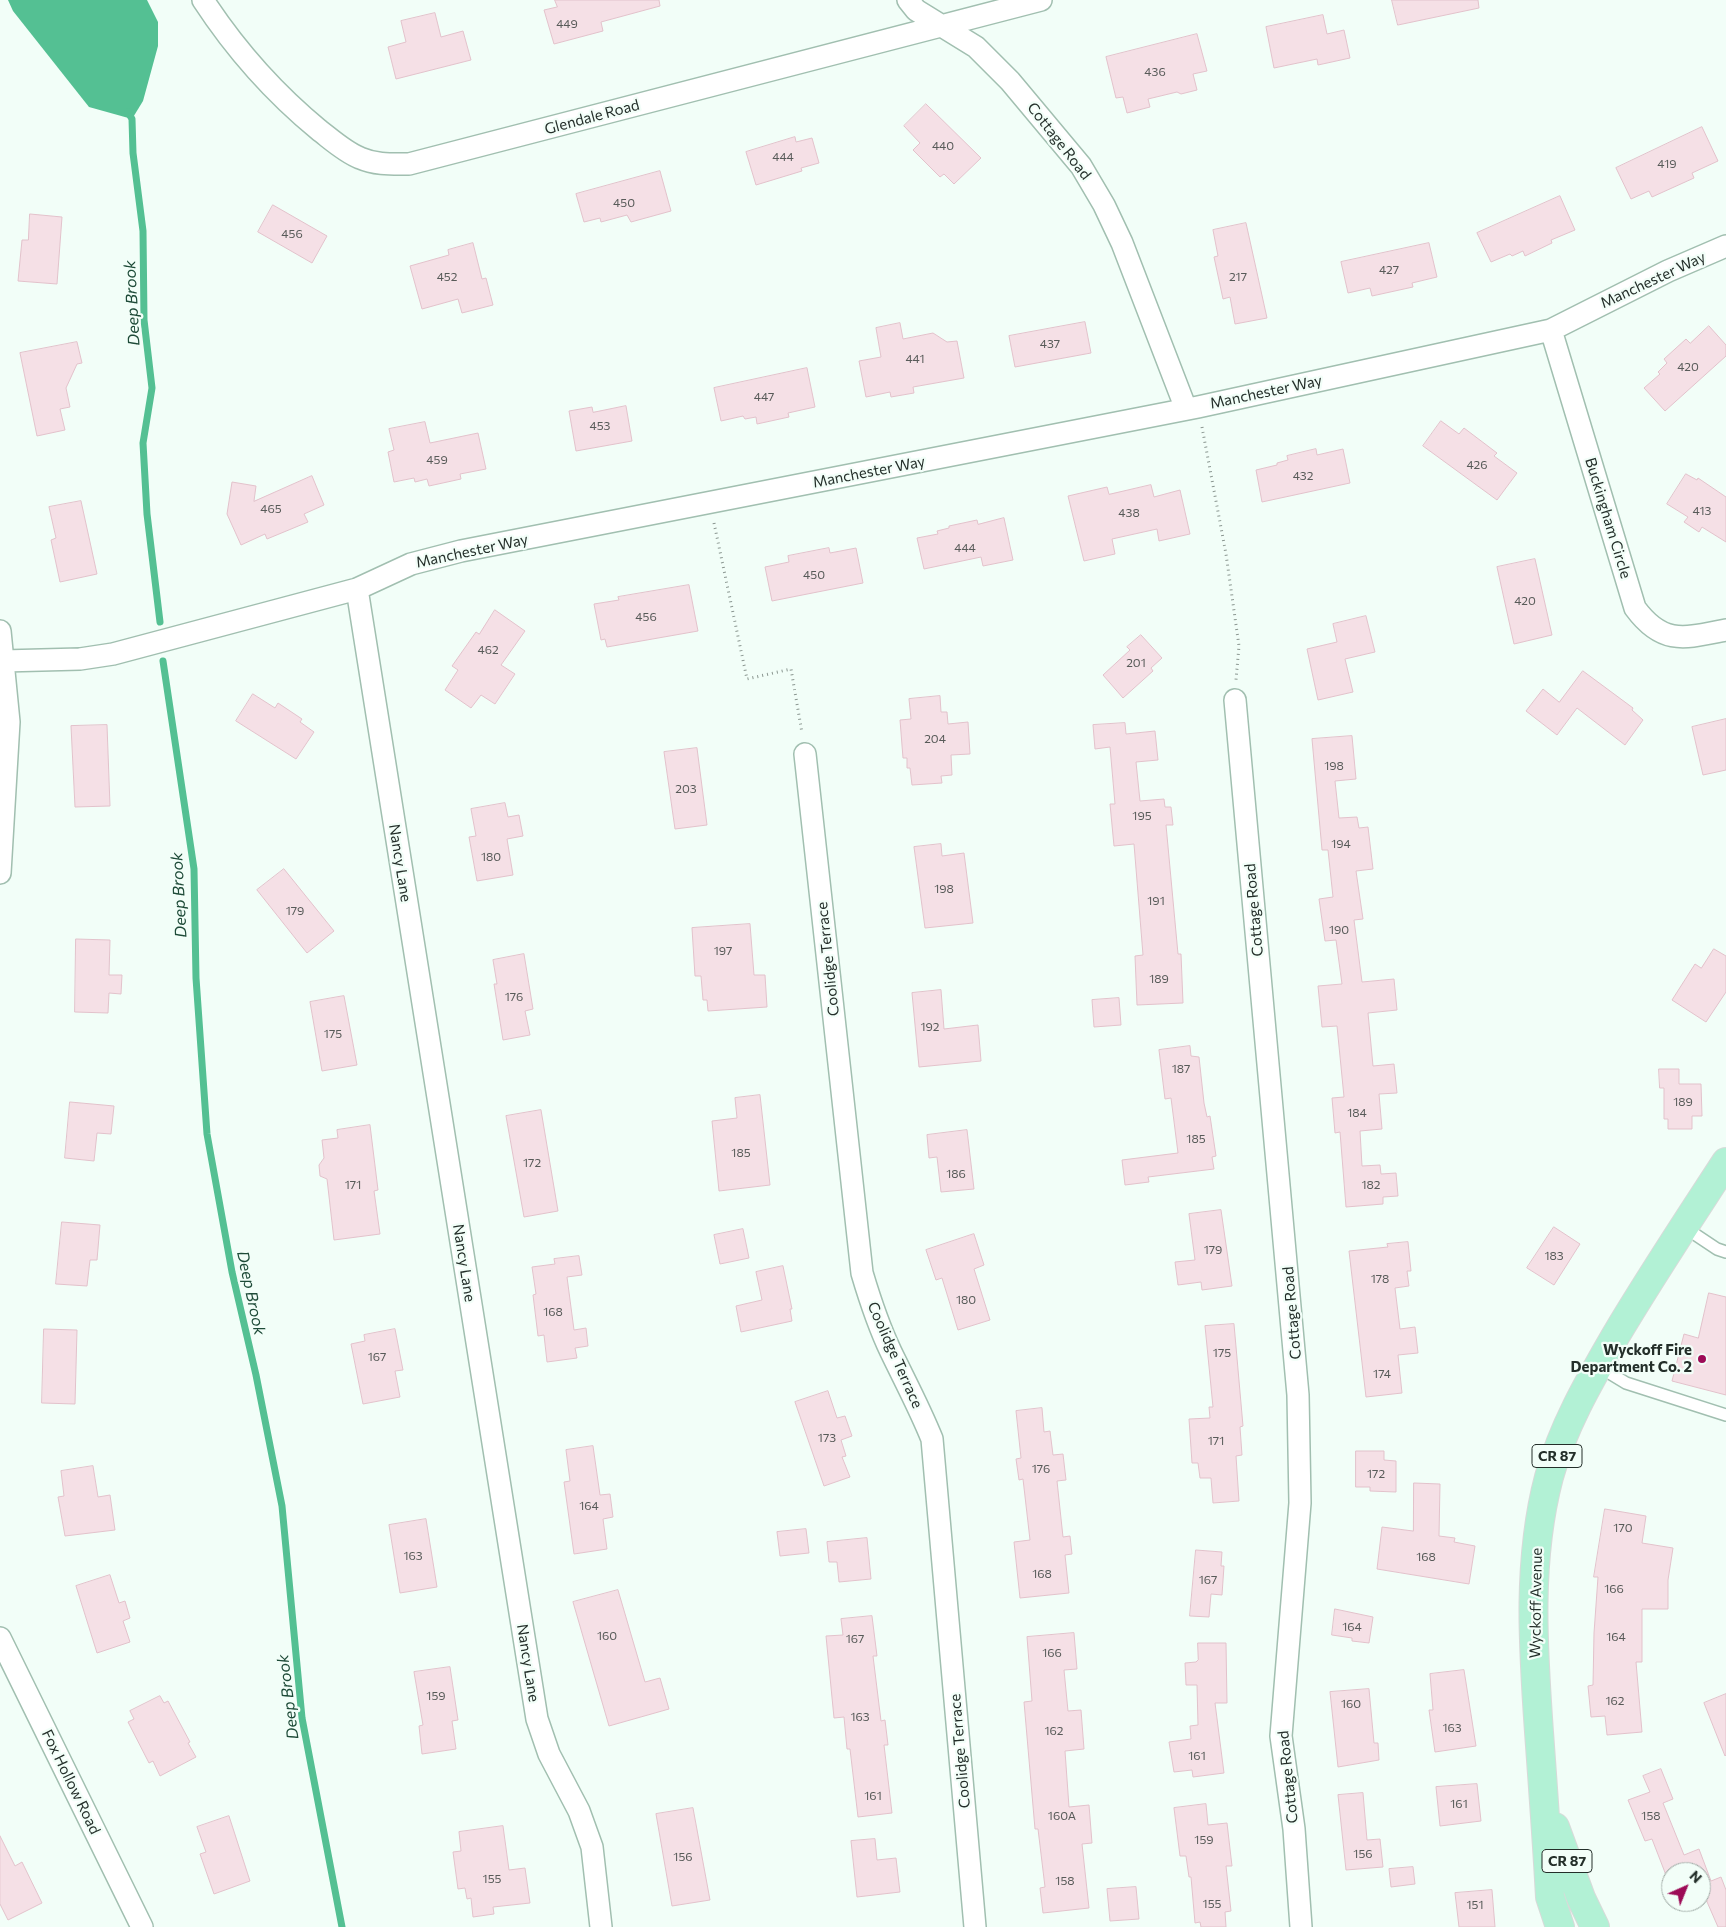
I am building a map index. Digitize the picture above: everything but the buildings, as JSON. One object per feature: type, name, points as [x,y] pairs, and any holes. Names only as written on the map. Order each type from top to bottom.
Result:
[{"type":"main road","name":"Wyckoff Avenue","points":[[1560,1927],[1550,1897],[1536,1686],[1533,1581],[1538,1528],[1550,1477],[1567,1427],[1598,1366],[1649,1279],[1726,1162]]},
{"type":"main road","name":"Wyckoff Avenue","points":[[1544,1792],[1562,1851],[1595,1927]]},
{"type":"main road","points":[[1550,1897],[1550,1927]]},
{"type":"street","name":"Glendale Road","points":[[203,0],[235,45],[260,74],[302,116],[340,147],[360,158],[384,165],[409,164],[1040,0]]},
{"type":"street","name":"Cottage Road","points":[[908,0],[916,10],[976,47],[1010,80],[1081,166],[1104,205],[1122,243],[1192,408]]},
{"type":"street","name":"Manchester Way","points":[[3,661],[80,659],[113,654],[357,589],[411,564],[461,551],[1192,408],[1551,330],[1668,271],[1726,246]]},
{"type":"street","name":"Buckingham Circle","points":[[1551,330],[1635,608],[1646,623],[1661,633],[1678,637],[1726,630]]},
{"type":"street","name":"Nancy Lane","points":[[357,589],[532,1692],[537,1719],[549,1754],[579,1811],[592,1847],[601,1927]]},
{"type":"street","points":[[0,632],[9,722],[0,873]]},
{"type":"street","name":"Cottage Road","points":[[1235,700],[1298,1395],[1300,1503],[1281,1736],[1294,1829],[1302,1927]]},
{"type":"street","name":"Coolidge Terrace","points":[[805,754],[862,1274],[890,1352],[919,1408],[932,1439],[975,1927]]},
{"type":"street","name":"Fox Hollow Road","points":[[0,1638],[142,1927]]},
{"type":"lane","points":[[1684,1227],[1726,1252]]},
{"type":"lane","points":[[1598,1366],[1626,1383],[1726,1415]]},
{"type":"path","points":[[1192,408],[1226,554],[1239,646],[1235,700]]},
{"type":"path","points":[[710,503],[747,679],[791,669],[805,754]]},
{"type":"shaded area","points":[[8,0],[147,0],[158,22],[158,46],[143,101],[132,119],[89,107],[13,11]]},
{"type":"waterway","name":"Deep Brook","points":[[128,112],[132,119],[133,153],[143,231],[144,320],[152,388],[143,443],[147,514],[160,622]]},
{"type":"waterway","name":"Deep Brook","points":[[163,661],[194,869],[196,978],[207,1134],[232,1272],[256,1375],[282,1506],[302,1718],[342,1927]]},
{"type":"place","name":"Wyckoff Fire Department Co. 2","points":[[1702,1359]]}]
